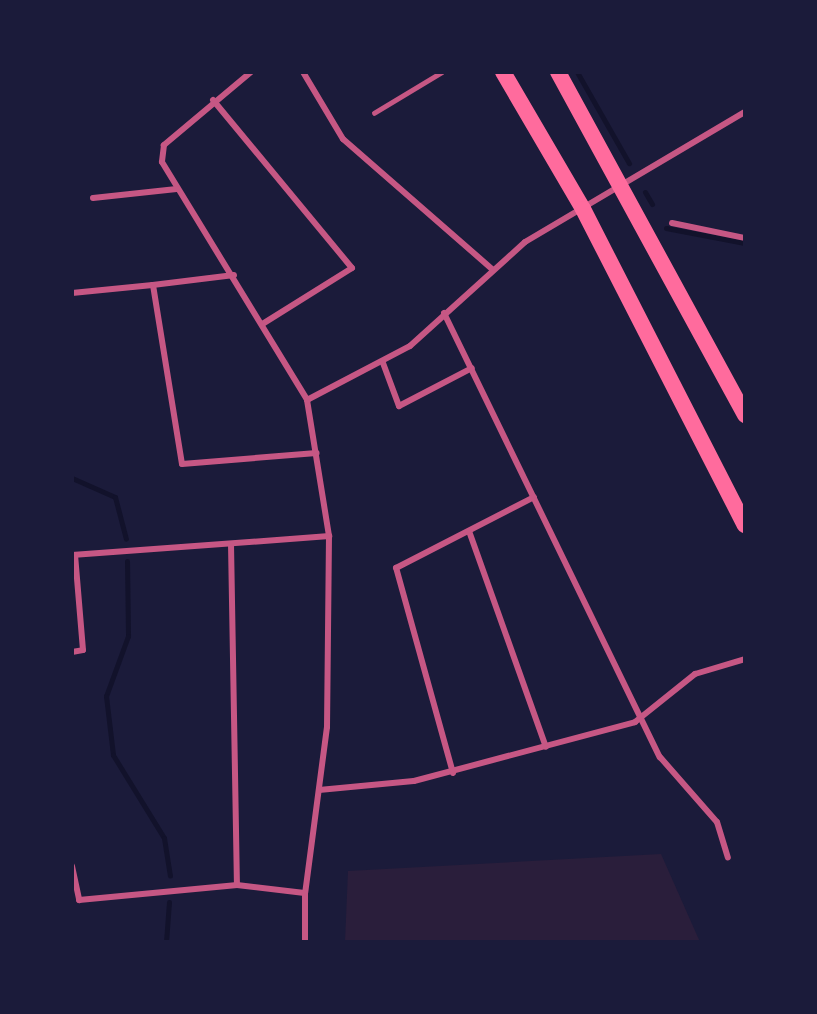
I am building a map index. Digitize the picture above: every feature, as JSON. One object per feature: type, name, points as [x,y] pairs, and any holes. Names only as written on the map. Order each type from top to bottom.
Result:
[{"type":"highway","points":[[503,72],[583,209],[745,525]]},
{"type":"highway","points":[[558,72],[623,183],[745,415]]},
{"type":"street","points":[[251,72],[213,100],[164,145],[162,162],[177,189],[234,274],[308,400],[329,537],[327,727],[305,892],[304,942]]},
{"type":"street","points":[[303,72],[343,139],[492,269]]},
{"type":"street","points":[[213,100],[352,268],[264,323]]},
{"type":"street","points":[[308,400],[383,363],[525,242],[745,112]]},
{"type":"street","points":[[93,198],[177,189]]},
{"type":"street","points":[[672,223],[745,238]]},
{"type":"street","points":[[72,293],[234,274]]},
{"type":"street","points":[[153,285],[182,464],[317,453]]},
{"type":"street","points":[[444,313],[643,714],[660,757],[717,822],[728,857]]},
{"type":"street","points":[[383,363],[399,406],[472,368]]},
{"type":"street","points":[[453,772],[396,568],[534,497]]},
{"type":"street","points":[[469,531],[546,747]]},
{"type":"street","points":[[72,652],[83,650],[74,555],[329,537]]},
{"type":"street","points":[[231,544],[237,885]]},
{"type":"street","points":[[319,790],[453,772],[635,722],[695,674],[745,659]]},
{"type":"street","points":[[72,866],[79,900],[237,885],[305,892]]},
{"type":"lane","points":[[374,113],[442,72]]},
{"type":"shaded area","points":[[661,854],[700,942],[345,942],[348,871]]},
{"type":"waterway","points":[[577,72],[629,163]]},
{"type":"waterway","points":[[645,192],[652,204]]},
{"type":"waterway","points":[[666,228],[745,243]]},
{"type":"waterway","points":[[72,478],[115,497],[126,539]]},
{"type":"waterway","points":[[127,561],[128,636],[106,696],[113,755],[164,838],[170,876]]},
{"type":"waterway","points":[[166,942],[169,902]]}]
